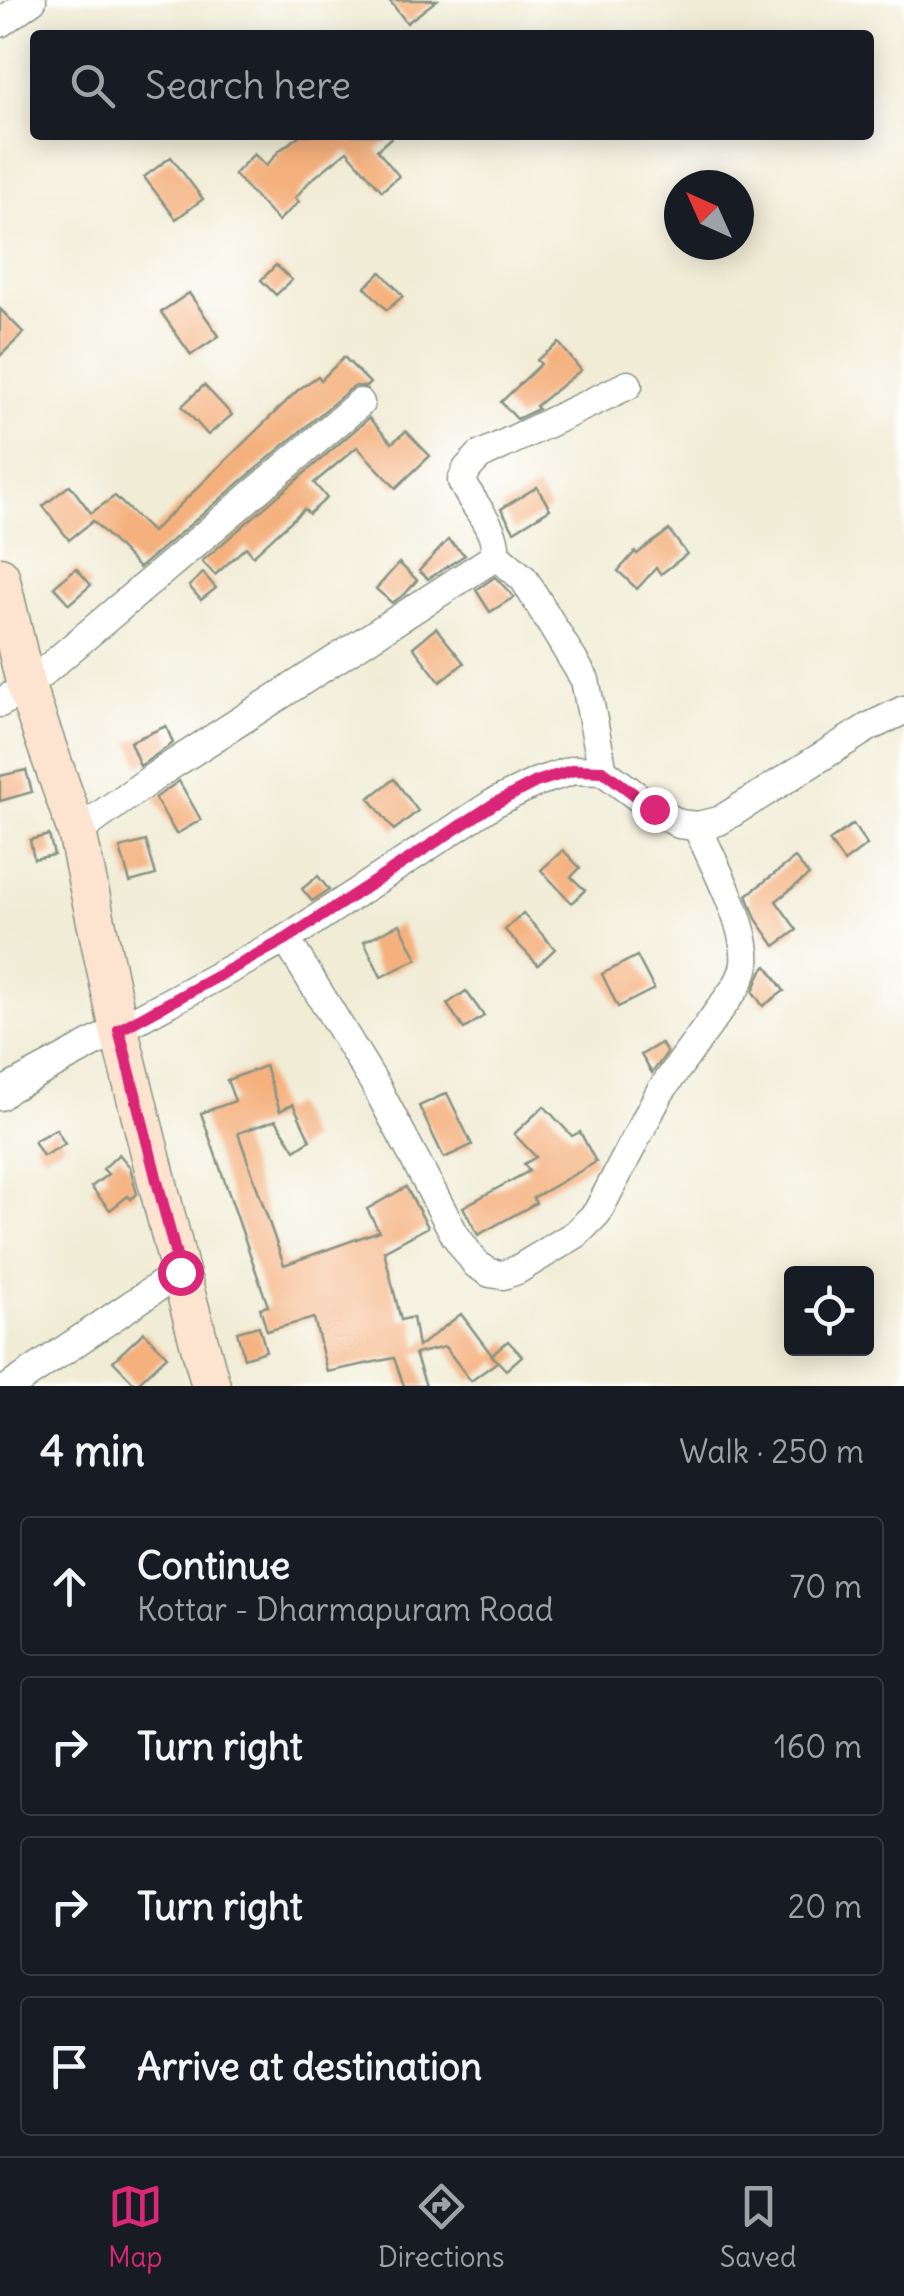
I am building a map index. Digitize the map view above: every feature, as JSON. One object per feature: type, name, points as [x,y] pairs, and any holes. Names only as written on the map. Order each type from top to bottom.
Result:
[{"type":"main road","points":[[0,576],[13,695],[78,832],[119,1030],[211,1386]]},
{"type":"street","points":[[0,23],[32,0]]},
{"type":"street","points":[[78,832],[161,772],[490,560],[495,554],[495,538],[468,496],[462,481],[466,469],[479,456],[628,385]]},
{"type":"street","points":[[13,695],[360,403]]},
{"type":"street","points":[[495,554],[524,579],[586,680],[603,771]]},
{"type":"street","points":[[0,1096],[286,939],[494,804],[536,782],[574,770],[603,771],[679,824],[697,826],[720,821],[866,728],[904,710]]},
{"type":"street","points":[[286,939],[376,1086],[455,1235],[476,1264],[490,1274],[503,1275],[576,1234],[597,1213],[660,1092],[736,987],[745,968],[745,943],[697,826]]},
{"type":"street","points":[[11,1386],[180,1272]]},
{"type":"building","points":[[389,0],[437,0],[407,23]]},
{"type":"building","points":[[293,140],[388,140],[377,150],[399,176],[382,191],[347,151],[310,181],[295,198],[299,202],[278,221],[234,174],[254,154],[266,166]]},
{"type":"building","points":[[171,157],[203,199],[176,219],[144,177]]},
{"type":"building","points":[[276,265],[292,280],[276,295],[261,280]]},
{"type":"building","points":[[381,272],[403,296],[387,310],[365,287]]},
{"type":"building","points":[[189,293],[219,336],[191,355],[161,312]]},
{"type":"building","points":[[0,309],[24,333],[0,356]]},
{"type":"building","points":[[559,343],[581,370],[536,406],[538,409],[517,419],[501,402],[541,364],[537,360]]},
{"type":"building","points":[[344,357],[370,383],[349,390],[139,568],[93,521],[69,540],[43,506],[70,485],[91,513],[115,496],[152,532],[298,390],[318,376],[321,380]]},
{"type":"building","points":[[204,385],[232,415],[208,435],[182,406]]},
{"type":"building","points":[[369,418],[392,443],[406,431],[430,456],[396,488],[357,447],[314,483],[327,498],[309,514],[304,509],[253,556],[246,547],[215,575],[202,561]]},
{"type":"building","points":[[537,487],[550,509],[514,531],[501,509]]},
{"type":"building","points":[[669,530],[687,554],[661,574],[656,568],[637,589],[618,571],[635,552]]},
{"type":"building","points":[[448,540],[465,555],[428,579],[419,571]]},
{"type":"building","points":[[399,563],[417,580],[392,603],[376,589]]},
{"type":"building","points":[[76,568],[91,585],[69,604],[54,587]]},
{"type":"building","points":[[203,573],[216,588],[201,600],[189,586]]},
{"type":"building","points":[[495,577],[514,597],[490,612],[476,590]]},
{"type":"building","points":[[436,628],[464,663],[440,682],[413,647]]},
{"type":"building","points":[[166,726],[173,743],[140,766],[130,742]]},
{"type":"building","points":[[26,770],[32,792],[0,801],[0,776]]},
{"type":"building","points":[[394,779],[418,811],[394,830],[369,798]]},
{"type":"building","points":[[179,781],[201,820],[176,834],[155,798]]},
{"type":"building","points":[[853,824],[867,845],[844,862],[829,841]]},
{"type":"building","points":[[49,835],[54,855],[34,859],[30,840]]},
{"type":"building","points":[[146,841],[156,875],[130,882],[120,848]]},
{"type":"building","points":[[563,850],[580,868],[571,877],[585,890],[572,903],[541,870]]},
{"type":"building","points":[[795,858],[809,875],[776,901],[797,930],[775,946],[756,919],[747,895]]},
{"type":"building","points":[[318,876],[329,890],[312,901],[302,889]]},
{"type":"building","points":[[523,913],[555,949],[538,965],[505,930]]},
{"type":"building","points":[[400,924],[417,959],[381,977],[364,941]]},
{"type":"building","points":[[637,956],[654,989],[618,1007],[602,974]]},
{"type":"building","points":[[767,966],[784,991],[763,1006],[753,992]]},
{"type":"building","points":[[466,991],[484,1016],[464,1029],[447,1004]]},
{"type":"building","points":[[661,1043],[667,1053],[652,1073],[641,1055]]},
{"type":"building","points":[[265,1066],[280,1111],[293,1104],[310,1140],[295,1150],[276,1120],[238,1133],[284,1265],[379,1231],[367,1209],[406,1187],[428,1227],[384,1251],[401,1320],[413,1317],[418,1347],[461,1314],[497,1362],[471,1381],[445,1347],[415,1354],[426,1386],[404,1386],[394,1358],[327,1372],[314,1318],[267,1331],[260,1308],[268,1306],[201,1113],[235,1101],[227,1080]]},
{"type":"building","points":[[447,1093],[472,1145],[444,1158],[419,1106]]},
{"type":"building","points":[[544,1106],[572,1136],[580,1132],[596,1162],[533,1198],[536,1203],[478,1235],[463,1207],[529,1171],[524,1164],[536,1157],[514,1134]]},
{"type":"building","points":[[56,1129],[65,1144],[43,1156],[34,1141]]},
{"type":"building","points":[[119,1154],[130,1167],[137,1194],[110,1210],[91,1187],[108,1174],[103,1169]]},
{"type":"building","points":[[259,1326],[266,1351],[244,1358],[237,1332]]},
{"type":"building","points":[[144,1332],[167,1356],[136,1385],[113,1361]]},
{"type":"building","points":[[508,1341],[522,1356],[506,1370],[492,1355]]},
{"type":"route","points":[[180,1272],[119,1030],[286,939],[494,804],[536,782],[574,770],[603,771],[654,809]]}]
